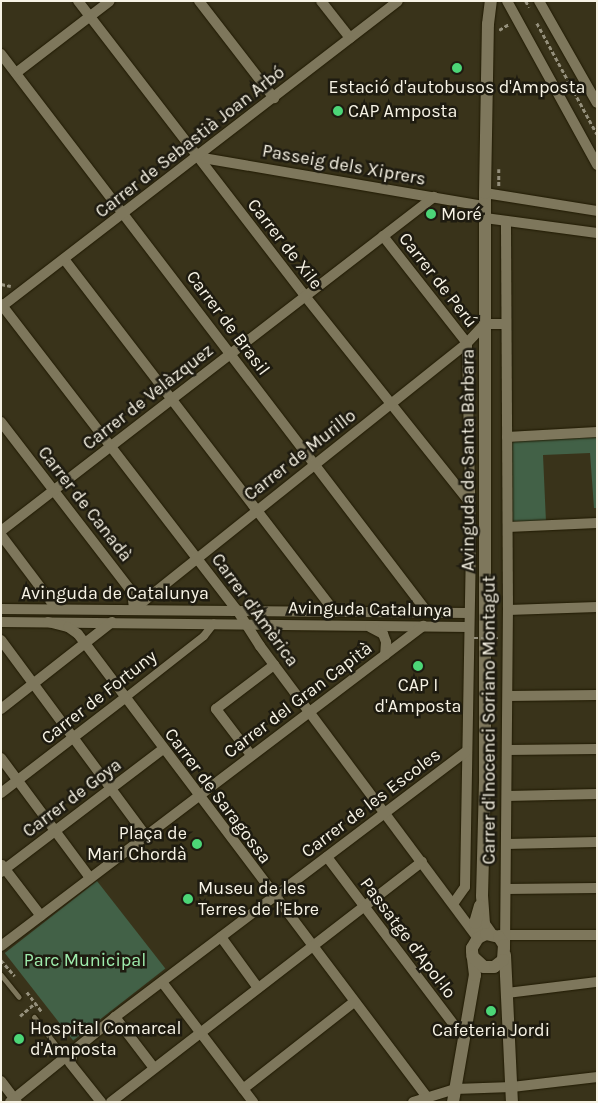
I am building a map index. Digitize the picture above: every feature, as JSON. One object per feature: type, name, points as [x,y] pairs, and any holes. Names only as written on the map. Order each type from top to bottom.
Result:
[{"type":"street","name":"Carrer de Xile","points":[[78,1],[305,296],[470,503]]},
{"type":"street","points":[[16,73],[110,1]]},
{"type":"street","points":[[200,1],[274,98]]},
{"type":"street","points":[[321,1],[350,38]]},
{"type":"street","name":"Carrer de Sebastià Joan Arbó","points":[[2,306],[398,1]]},
{"type":"street","name":"Avinguda de Santa Bàrbara","points":[[483,1],[492,28]]},
{"type":"street","name":"Avinguda de Santa Bàrbara","points":[[491,1],[492,28],[485,205],[485,844],[482,896],[484,924],[497,935]]},
{"type":"street","points":[[507,1],[597,165]]},
{"type":"street","points":[[540,3],[597,103]]},
{"type":"street","name":"Carrer de Brasil","points":[[1,54],[428,613]]},
{"type":"street","name":"Passeig dels Xiprers","points":[[197,157],[485,205],[506,221],[597,233]]},
{"type":"street","name":"Passeig dels Xiprers","points":[[485,205],[499,195],[597,211]]},
{"type":"street","name":"Carrer de Velàzquez","points":[[1,533],[171,399],[434,197]]},
{"type":"street","name":"Carrer d'Inocenci Soriano Montagut","points":[[497,935],[506,889],[508,527],[506,221]]},
{"type":"street","name":"Carrer de Perú","points":[[383,236],[467,343]]},
{"type":"street","points":[[64,259],[335,612]]},
{"type":"street","name":"Carrer d'Amèrica","points":[[2,306],[237,610],[274,665],[311,711],[478,938]]},
{"type":"street","points":[[485,324],[506,324]]},
{"type":"street","name":"Carrer de Murillo","points":[[134,609],[467,343],[485,324]]},
{"type":"street","name":"Avinguda de Santa Bàrbara","points":[[453,904],[465,887],[470,503],[467,343]]},
{"type":"street","name":"Carrer de Canadà","points":[[1,422],[132,592],[134,609]]},
{"type":"street","points":[[507,437],[597,432]]},
{"type":"street","points":[[508,527],[597,523]]},
{"type":"street","points":[[1,533],[56,608]]},
{"type":"street","points":[[508,610],[597,607]]},
{"type":"street","name":"Avinguda de Catalunya","points":[[1,608],[469,613]]},
{"type":"street","name":"Avinguda Catalunya","points":[[1,622],[469,627]]},
{"type":"street","name":"Carrer de Saragossa","points":[[48,622],[68,627],[85,644],[197,796],[427,1097]]},
{"type":"street","points":[[1,709],[112,622]]},
{"type":"street","name":"Carrer de Fortuny","points":[[1,792],[204,636],[214,623]]},
{"type":"street","points":[[366,625],[383,634],[386,642],[385,655]]},
{"type":"street","name":"Carrer del Gran Capità","points":[[1,946],[423,626]]},
{"type":"street","points":[[1,640],[146,836]]},
{"type":"street","points":[[252,755],[216,709],[274,665]]},
{"type":"street","points":[[508,696],[597,695]]},
{"type":"street","points":[[507,750],[597,748]]},
{"type":"street","name":"Carrer de Goya","points":[[3,869],[163,749]]},
{"type":"street","name":"Carrer de les Escoles","points":[[14,1101],[115,1017],[467,751]]},
{"type":"street","points":[[1,758],[90,878]]},
{"type":"street","points":[[507,796],[597,794]]},
{"type":"street","points":[[506,844],[597,842]]},
{"type":"street","name":"Passatge d'Apol·lo","points":[[327,857],[464,1038]]},
{"type":"street","points":[[111,1102],[422,862]]},
{"type":"street","points":[[3,869],[41,916]]},
{"type":"street","points":[[506,889],[597,888]]},
{"type":"street","name":"Avinguda de Santa Bàrbara","points":[[478,938],[475,923],[482,896]]},
{"type":"street","points":[[454,1095],[475,974],[472,948],[478,938],[497,935],[597,935]]},
{"type":"street","points":[[497,935],[502,941],[505,952],[512,1102]]},
{"type":"street","points":[[221,937],[258,988]]},
{"type":"street","points":[[472,956],[479,964],[489,968],[499,964],[505,952]]},
{"type":"street","points":[[162,982],[253,1102]]},
{"type":"street","points":[[507,993],[597,982]]},
{"type":"street","points":[[243,1089],[354,1002]]},
{"type":"street","points":[[115,1017],[154,1068]]},
{"type":"street","points":[[70,1056],[70,1064],[101,1102]]},
{"type":"street","points":[[413,1102],[427,1097],[597,1077]]},
{"type":"street","points":[[1,1081],[14,1101]]},
{"type":"lane","points":[[1,975],[19,997]]},
{"type":"lane","points":[[34,1017],[70,1056]]},
{"type":"path","points":[[526,1],[531,11],[540,3]]},
{"type":"path","points":[[492,28],[517,19]]},
{"type":"path","points":[[536,20],[597,134]]},
{"type":"path","points":[[499,166],[499,195]]},
{"type":"path","points":[[474,638],[499,638]]},
{"type":"path","points":[[1,960],[19,982]]},
{"type":"path","points":[[25,989],[46,1018]]},
{"type":"path","points":[[20,1016],[35,1003]]},
{"type":"green space","points":[[597,437],[597,508],[594,508],[590,453],[543,455],[546,522],[510,524],[509,440]]},
{"type":"green space","name":"Parc Municipal","points":[[97,881],[165,968],[73,1041],[5,953]]},
{"type":"place","name":"Estació d'autobusos d'Amposta","points":[[457,68]]},
{"type":"place","name":"CAP Amposta","points":[[338,111]]},
{"type":"place","name":"Moré","points":[[431,214]]},
{"type":"place","name":"CAP I d'Amposta","points":[[418,666]]},
{"type":"place","name":"Plaça de Mari Chordà","points":[[197,844]]},
{"type":"place","name":"Museu de les Terres de l'Ebre","points":[[188,899]]},
{"type":"place","name":"Cafeteria Jordi","points":[[491,1011]]},
{"type":"place","name":"Hospital Comarcal d'Amposta","points":[[19,1039]]}]
